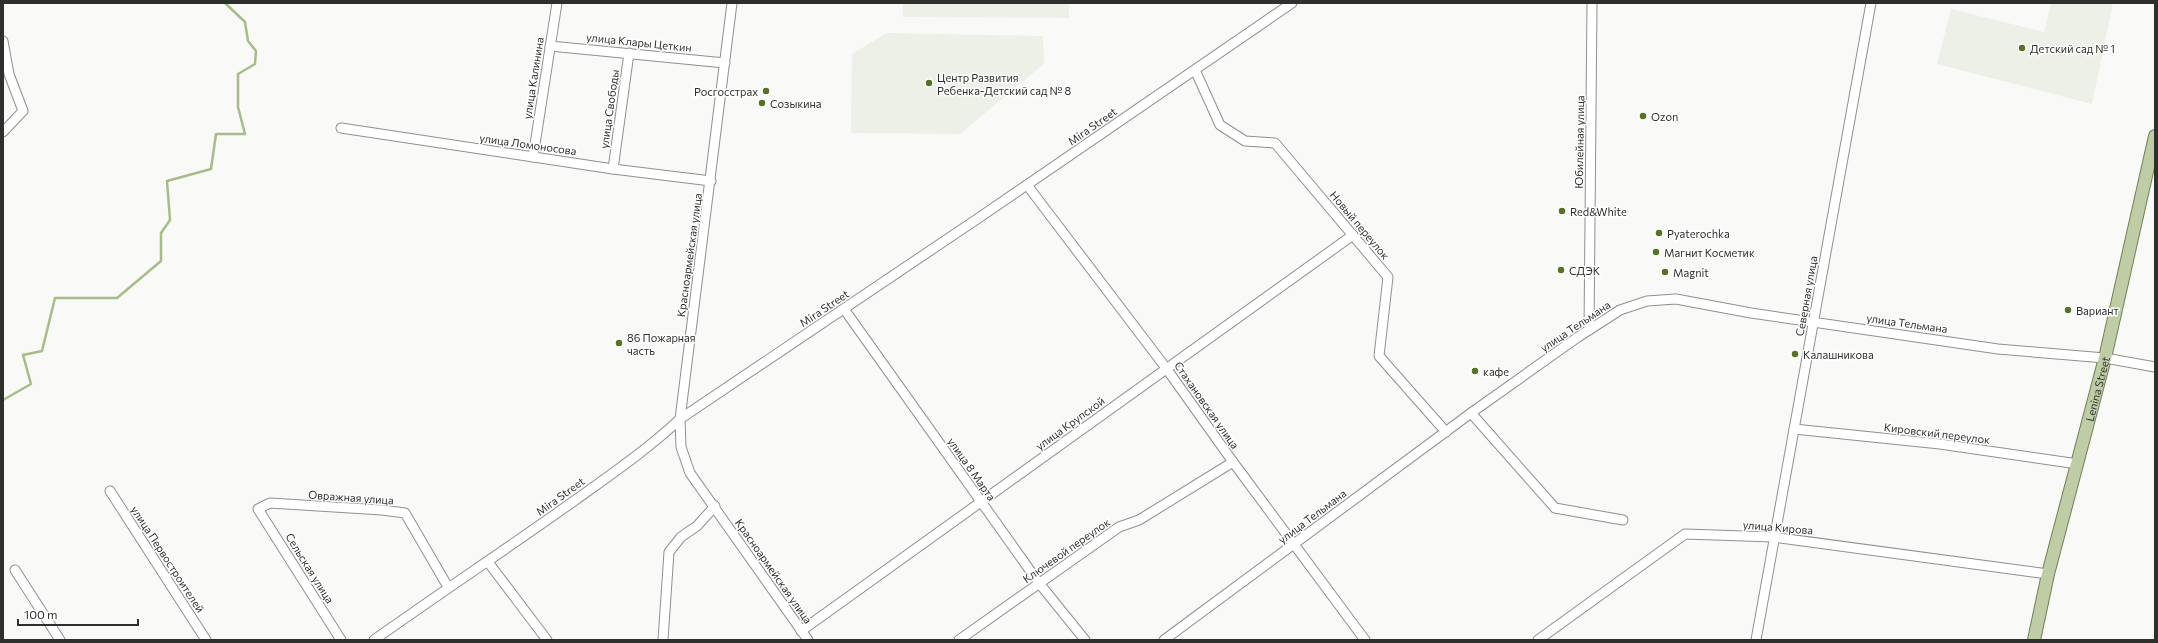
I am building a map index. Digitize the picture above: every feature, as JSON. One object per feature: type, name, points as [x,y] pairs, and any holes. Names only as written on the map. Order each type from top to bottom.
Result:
[{"type":"main road","name":"Lenina Street","points":[[2034,640],[2048,574],[2105,358],[2155,136]]},
{"type":"street","name":"улица Калинина","points":[[533,157],[557,3]]},
{"type":"street","name":"Красноармейская улица","points":[[732,3],[711,181],[680,419],[681,447],[690,473],[715,506],[808,640]]},
{"type":"street","name":"Mira Street","points":[[374,640],[448,587],[488,562],[654,444],[680,419],[1027,185],[1292,3]]},
{"type":"street","name":"Юбилейная улица","points":[[1589,330],[1592,3]]},
{"type":"street","name":"Северная улица","points":[[1756,640],[1773,537],[1814,322],[1871,3]]},
{"type":"street","points":[[3,42],[9,74],[23,111],[3,132]]},
{"type":"street","name":"улица Клары Цеткин","points":[[550,46],[725,63]]},
{"type":"street","name":"улица Свободы","points":[[613,169],[629,53]]},
{"type":"street","name":"Новый переулок","points":[[1195,70],[1220,125],[1245,140],[1275,144],[1388,277],[1379,356],[1446,432]]},
{"type":"street","name":"улица Ломоносова","points":[[341,128],[613,169],[711,181]]},
{"type":"street","name":"Стахановская улица","points":[[1027,185],[1166,368],[1233,462],[1365,640]]},
{"type":"street","name":"улица Крупской","points":[[801,631],[1353,235]]},
{"type":"street","name":"улица Тельмана","points":[[1164,640],[1471,413],[1589,330],[1620,310],[1647,301],[1676,299],[1751,314],[1998,349],[2105,358],[2155,367]]},
{"type":"street","name":"улица 8 Марта","points":[[844,309],[1039,583],[1085,640]]},
{"type":"street","points":[[1471,413],[1555,508],[1623,520]]},
{"type":"street","name":"Кировский переулок","points":[[1794,429],[1940,444],[2078,464]]},
{"type":"street","name":"Ключевой переулок","points":[[959,640],[1119,527],[1139,520],[1233,462]]},
{"type":"street","name":"улица Первостроителей","points":[[110,491],[206,640]]},
{"type":"street","name":"Овражная улица","points":[[258,509],[270,503],[382,510],[405,513],[448,587]]},
{"type":"street","points":[[663,640],[669,552],[681,537],[697,526],[715,506]]},
{"type":"street","name":"Сельская улица","points":[[258,509],[341,640]]},
{"type":"street","name":"улица Кирова","points":[[1538,640],[1685,534],[1773,537],[2048,574]]},
{"type":"street","points":[[488,562],[547,640]]},
{"type":"street","points":[[15,570],[60,640]]},
{"type":"shaded area","points":[[903,3],[1069,3],[1069,18],[903,17]]},
{"type":"shaded area","name":"Детский сад № 1","points":[[2051,3],[2113,3],[2092,104],[1937,64],[1951,9],[2044,32]]},
{"type":"shaded area","points":[[887,33],[1043,36],[1044,64],[960,134],[851,133],[852,54]]},
{"type":"waterway","points":[[3,400],[31,384],[23,355],[42,351],[55,298],[117,298],[161,261],[161,233],[170,220],[167,181],[211,169],[216,134],[245,134],[238,107],[238,74],[255,64],[256,51],[248,41],[245,22],[225,3]]},
{"type":"place","name":"Детский сад № 1","points":[[2022,48]]},
{"type":"place","name":"Центр Развития Ребенка-Детский сад № 8","points":[[929,83]]},
{"type":"place","name":"Росгосстрах","points":[[766,91]]},
{"type":"place","name":"Созыкина","points":[[762,103]]},
{"type":"place","name":"Ozon","points":[[1643,116]]},
{"type":"place","name":"Red&White","points":[[1562,211]]},
{"type":"place","name":"Pyaterochka","points":[[1659,233]]},
{"type":"place","name":"Магнит Косметик","points":[[1656,252]]},
{"type":"place","name":"СДЭК","points":[[1561,270]]},
{"type":"place","name":"Magnit","points":[[1665,272]]},
{"type":"place","name":"Вариант","points":[[2068,310]]},
{"type":"place","name":"86 Пожарная часть","points":[[619,343]]},
{"type":"place","name":"Калашникова","points":[[1795,354]]},
{"type":"place","name":"кафе","points":[[1475,371]]}]
